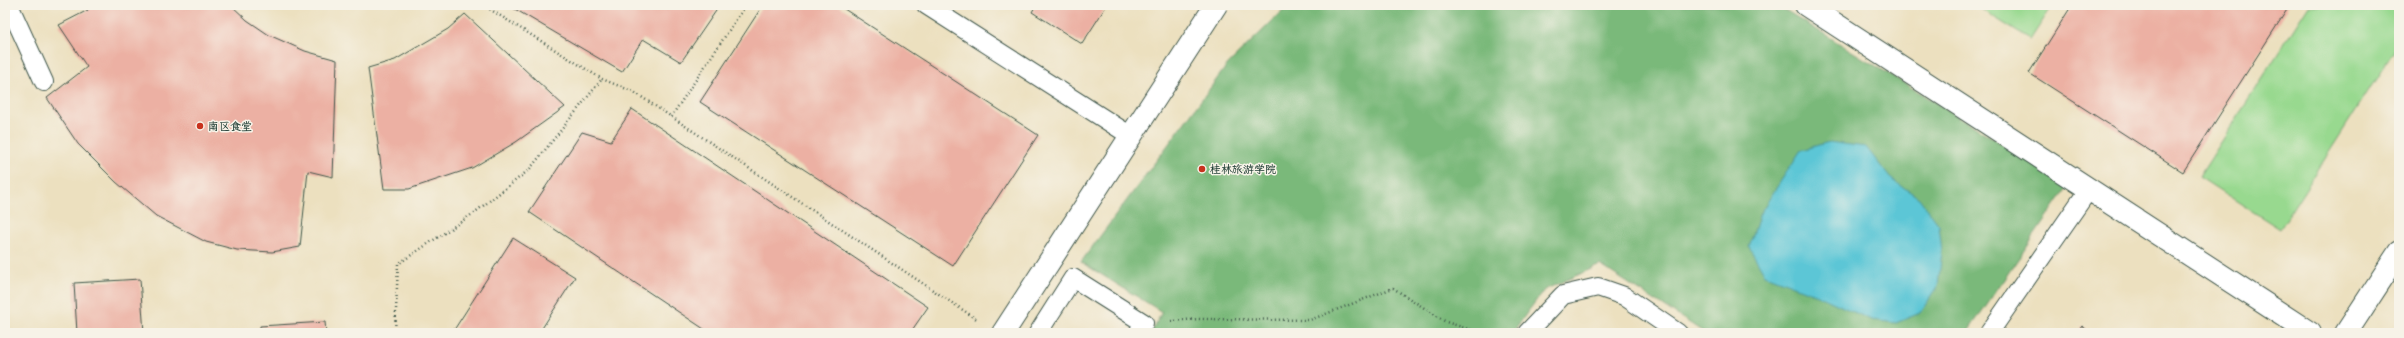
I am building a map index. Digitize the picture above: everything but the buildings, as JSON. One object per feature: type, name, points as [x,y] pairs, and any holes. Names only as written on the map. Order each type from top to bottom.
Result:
[{"type":"street","points":[[994,329],[1131,136],[1216,5]]},
{"type":"street","points":[[1806,5],[2310,333]]},
{"type":"street","points":[[2346,333],[2399,252]]},
{"type":"lane","points":[[9,5],[44,82]]},
{"type":"lane","points":[[926,5],[1131,136]]},
{"type":"lane","points":[[1989,333],[2089,189]]},
{"type":"lane","points":[[1038,333],[1073,278],[1141,328]]},
{"type":"lane","points":[[1527,333],[1563,295],[1598,287],[1624,296],[1678,333]]},
{"type":"path","points":[[483,5],[602,79],[634,92],[994,329]]},
{"type":"path","points":[[671,117],[746,5]]},
{"type":"path","points":[[395,333],[398,264],[474,213],[529,170],[602,79]]},
{"type":"path","points":[[1141,328],[1198,319],[1310,320],[1393,288],[1446,322],[1481,333]]},
{"type":"green space","points":[[1289,5],[1777,5],[2069,185],[1967,333],[1705,333],[1600,265],[1544,290],[1512,333],[1151,333],[1162,312],[1081,262],[1228,64]]},
{"type":"green space","points":[[1975,5],[2053,5],[2030,40]]},
{"type":"green space","points":[[2309,5],[2399,5],[2399,43],[2280,229],[2199,177]]},
{"type":"water","points":[[1829,142],[1866,147],[1890,178],[1919,198],[1939,225],[1942,251],[1938,286],[1920,313],[1896,323],[1871,320],[1817,295],[1765,275],[1749,247],[1760,213],[1801,150]]},
{"type":"place","name":"南区食堂","points":[[200,126]]},
{"type":"place","name":"桂林旅游学院","points":[[1202,169]]}]
